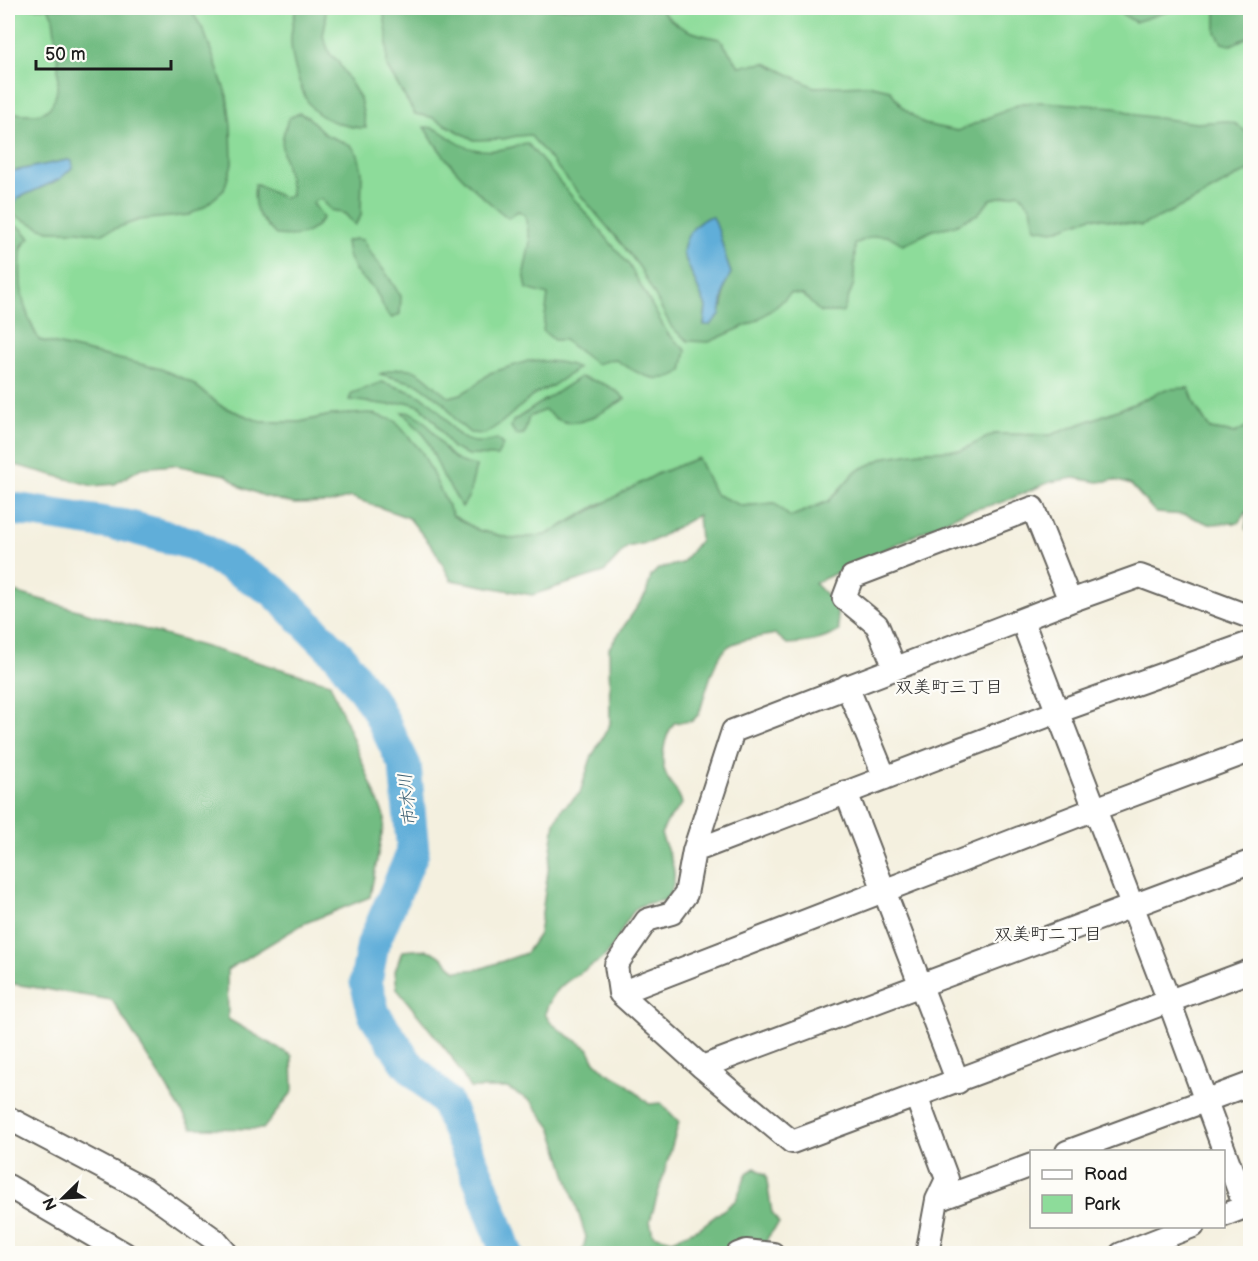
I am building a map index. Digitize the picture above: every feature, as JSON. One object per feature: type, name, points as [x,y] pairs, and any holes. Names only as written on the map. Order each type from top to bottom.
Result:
[{"type":"street","points":[[895,668],[877,625],[844,598],[852,577],[1033,508],[1070,601]]},
{"type":"street","points":[[1251,617],[1140,576],[733,731],[694,851],[686,894],[672,913],[647,920],[616,964],[620,993],[702,1067],[792,1143],[1251,972]]},
{"type":"street","points":[[1022,620],[1225,1150]]},
{"type":"street","points":[[694,851],[1057,712],[1251,643]]},
{"type":"street","points":[[847,686],[885,777]]},
{"type":"street","points":[[620,993],[1251,751]]},
{"type":"street","points":[[846,792],[958,1082]]},
{"type":"street","points":[[702,1067],[1251,862]]},
{"type":"street","points":[[1072,1150],[1251,1084]]},
{"type":"street","points":[[916,1096],[946,1179],[937,1200],[927,1254]]},
{"type":"street","points":[[8,1118],[145,1190],[215,1240],[227,1254]]},
{"type":"street","points":[[1225,1151],[1248,1206],[1225,1215]]},
{"type":"street","points":[[937,1200],[1030,1166]]},
{"type":"street","points":[[8,1186],[125,1254]]},
{"type":"street","points":[[1130,1252],[1190,1228]]},
{"type":"street","points":[[738,1254],[746,1251],[773,1254]]},
{"type":"green space","points":[[8,8],[1250,8],[1250,425],[1235,433],[1210,429],[1196,407],[1189,388],[1151,396],[1051,435],[994,434],[962,450],[927,451],[856,471],[829,501],[790,517],[774,503],[742,506],[715,494],[601,503],[546,535],[513,539],[478,530],[453,516],[441,494],[331,415],[300,422],[261,422],[221,406],[191,382],[39,340],[28,317],[18,274],[22,248],[29,238],[20,228],[8,224]]},
{"type":"green space","points":[[48,8],[190,8],[204,31],[227,96],[231,125],[232,164],[224,190],[204,207],[189,215],[139,220],[100,234],[48,231],[9,213],[18,198],[60,179],[68,160],[14,171],[8,167],[8,112],[41,113],[50,108],[55,98],[58,85],[57,55],[53,17]]},
{"type":"green space","points":[[296,8],[325,8],[326,20],[323,36],[330,54],[337,60],[360,98],[366,128],[332,121],[319,114],[309,104],[298,77],[291,48]]},
{"type":"green space","points":[[383,8],[659,8],[672,21],[686,30],[720,39],[739,66],[766,63],[814,87],[868,85],[890,90],[902,107],[924,124],[958,131],[1022,103],[1044,102],[1115,107],[1136,115],[1196,123],[1225,121],[1236,124],[1250,135],[1250,171],[1141,226],[1092,217],[1053,231],[1035,228],[1031,207],[1019,193],[991,199],[978,214],[953,226],[933,230],[903,245],[885,236],[868,238],[855,244],[854,283],[843,312],[820,312],[803,295],[791,293],[754,322],[709,342],[688,341],[672,328],[640,268],[624,247],[530,135],[474,140],[431,117],[415,114],[387,67],[387,34]],"holes":[[[712,217],[731,273],[725,285],[723,306],[704,324],[706,307],[683,253]]]},
{"type":"green space","points":[[1112,8],[1179,8],[1135,22]]},
{"type":"green space","points":[[1216,8],[1250,8],[1250,36],[1231,45],[1222,43],[1216,32]]},
{"type":"green space","points":[[299,113],[308,117],[326,135],[351,145],[358,155],[362,171],[361,216],[355,225],[345,214],[331,210],[322,200],[318,199],[313,203],[323,218],[313,229],[302,234],[276,235],[258,212],[254,201],[255,184],[284,198],[291,195],[282,140],[289,118]]},
{"type":"green space","points":[[424,127],[436,129],[461,145],[479,150],[498,150],[526,143],[529,145],[629,265],[668,334],[686,350],[682,371],[673,376],[656,378],[647,377],[614,359],[596,364],[564,340],[554,340],[543,331],[548,295],[527,289],[524,272],[530,242],[525,215],[518,211],[508,218],[483,197],[451,165]]},
{"type":"green space","points":[[8,224],[21,228],[30,238],[22,245],[21,283],[28,317],[39,340],[161,369],[191,382],[221,406],[261,422],[300,422],[331,415],[370,413],[395,421],[422,452],[453,516],[478,530],[513,539],[546,535],[657,474],[698,458],[715,494],[742,506],[774,503],[790,517],[829,501],[856,471],[886,457],[927,451],[962,450],[994,434],[1051,435],[1134,404],[1166,389],[1189,388],[1196,407],[1210,429],[1235,433],[1250,425],[1250,533],[1246,529],[1247,511],[1238,523],[1209,524],[1186,515],[1156,513],[1131,485],[1115,480],[1098,482],[1074,478],[1050,482],[1003,502],[964,512],[815,583],[836,605],[839,631],[827,637],[801,643],[787,644],[775,634],[751,638],[729,646],[723,651],[710,677],[699,714],[692,721],[674,723],[664,748],[664,768],[682,804],[667,822],[661,834],[673,867],[674,883],[671,891],[666,900],[638,907],[609,952],[562,986],[555,993],[545,1014],[550,1022],[588,1048],[594,1060],[606,1072],[626,1083],[649,1104],[661,1103],[679,1122],[650,1221],[653,1235],[672,1240],[701,1227],[736,1200],[747,1173],[755,1168],[766,1175],[772,1213],[779,1223],[768,1237],[763,1253],[582,1253],[586,1237],[552,1129],[531,1101],[507,1088],[470,1088],[451,1056],[397,989],[395,971],[402,951],[420,950],[437,954],[456,971],[480,969],[526,953],[539,934],[555,822],[562,809],[580,793],[591,758],[610,724],[609,648],[646,594],[651,576],[658,569],[682,563],[700,540],[698,515],[651,542],[627,547],[604,572],[532,595],[451,580],[434,549],[409,518],[351,497],[330,503],[294,504],[241,487],[226,475],[174,465],[141,468],[115,484],[93,486],[8,463]]},
{"type":"green space","points":[[363,240],[401,296],[400,314],[392,318],[387,314],[375,290],[356,272],[348,256],[346,241]]},
{"type":"green space","points":[[528,361],[560,362],[578,368],[552,386],[535,394],[485,434],[470,433],[456,421],[444,403],[418,384],[380,374],[403,368],[411,369],[449,397],[461,394],[473,387],[490,373]]},
{"type":"green space","points":[[580,377],[610,387],[625,399],[583,421],[565,422],[545,410],[529,417],[524,434],[516,435],[511,427],[513,421]]},
{"type":"green space","points":[[382,382],[426,399],[462,438],[482,442],[497,439],[503,445],[497,456],[468,455],[452,448],[436,423],[420,406],[407,402],[390,405],[349,400],[352,393]]},
{"type":"green space","points":[[402,412],[411,413],[425,422],[447,452],[456,460],[476,466],[469,496],[462,507],[444,478],[425,436]]},
{"type":"green space","points":[[8,590],[330,683],[385,818],[370,897],[303,924],[227,970],[228,1019],[292,1056],[293,1091],[263,1129],[192,1128],[112,1000],[8,983]]},
{"type":"water","points":[[72,161],[73,167],[60,179],[18,198],[8,216],[8,167],[14,171]]},
{"type":"water","points":[[708,217],[713,217],[716,224],[731,273],[725,285],[720,315],[710,325],[704,325],[706,307],[683,253],[685,242],[691,232],[698,223]]},
{"type":"waterway","name":"市木川","points":[[8,508],[126,526],[193,544],[274,591],[340,657],[376,707],[405,766],[413,852],[373,944],[366,982],[374,1014],[407,1063],[446,1102],[480,1181],[507,1254]]},
{"type":"district","name":"双美町三丁目","points":[[949,687]]},
{"type":"district","name":"双美町二丁目","points":[[1048,934]]}]
